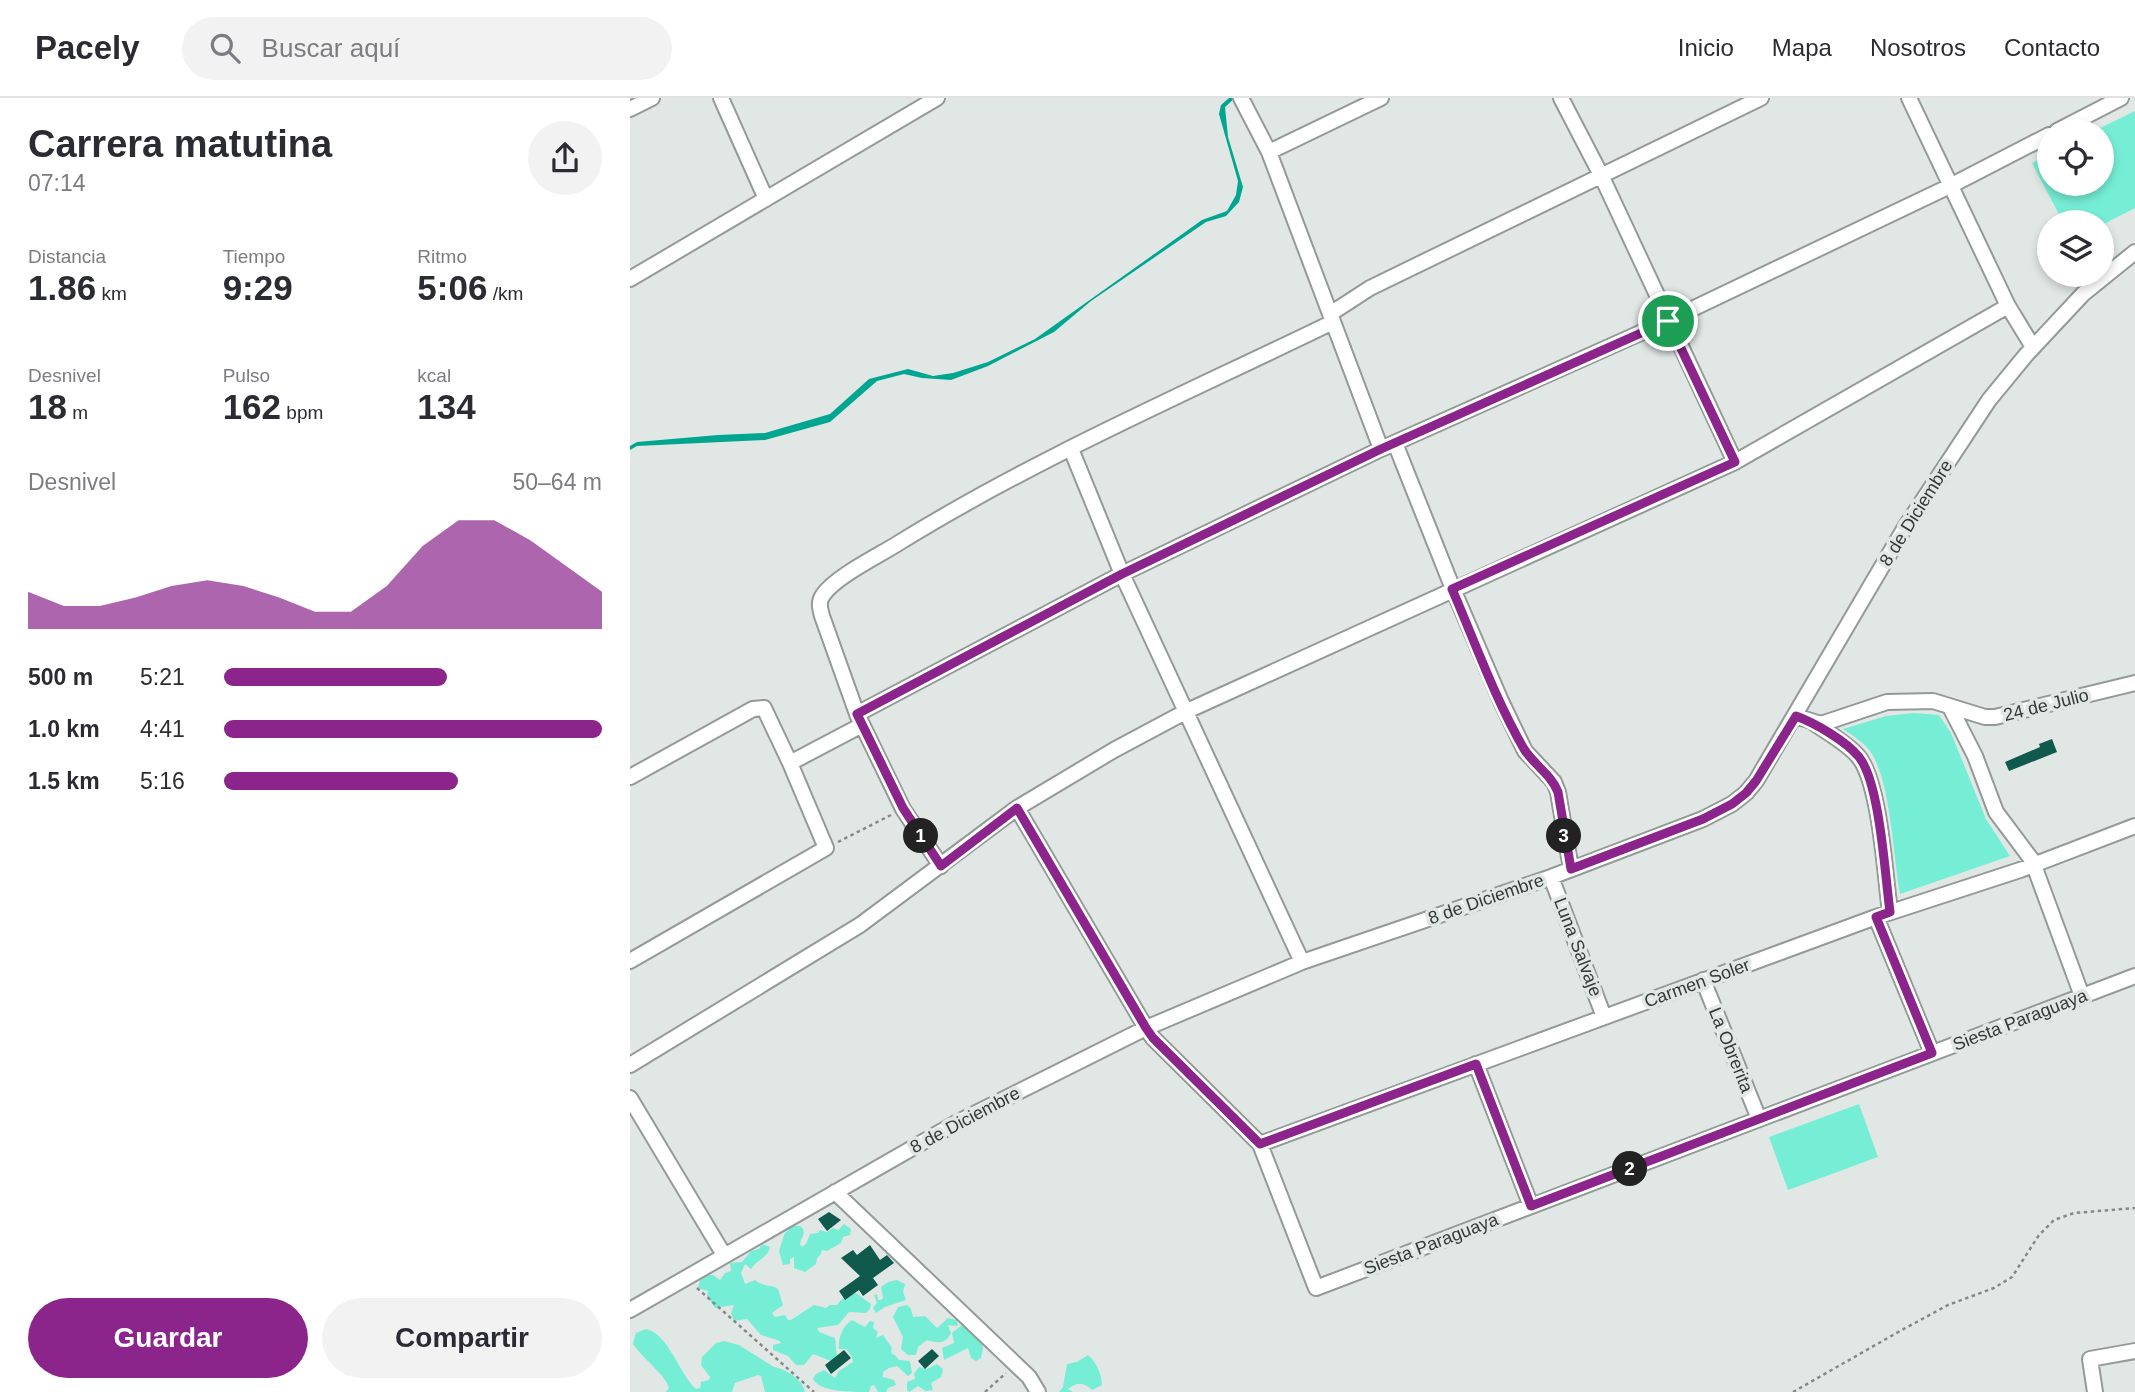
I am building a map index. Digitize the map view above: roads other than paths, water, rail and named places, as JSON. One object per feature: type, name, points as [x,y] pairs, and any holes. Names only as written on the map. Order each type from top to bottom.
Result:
[{"type":"street","points":[[630,109],[652,98]]},
{"type":"street","points":[[721,98],[766,199]]},
{"type":"street","points":[[630,279],[936,98]]},
{"type":"street","points":[[1241,98],[1269,152],[1332,318],[1501,701],[1525,751],[1554,782],[1571,869]]},
{"type":"street","points":[[1269,152],[1381,98]]},
{"type":"street","points":[[1560,98],[1601,175],[1735,462]]},
{"type":"street","points":[[941,866],[903,808],[860,719],[822,616],[819,605],[823,595],[846,576],[921,529],[1071,449],[1332,318],[1370,288],[1762,98]]},
{"type":"street","points":[[1909,98],[2008,306],[2033,347]]},
{"type":"street","points":[[2081,119],[2122,98]]},
{"type":"street","points":[[790,763],[860,719],[1122,574],[1388,446],[1668,321],[1950,186],[2037,141]]},
{"type":"street","name":"8 de Diciembre","points":[[630,1310],[956,1123],[1146,1028],[1302,962],[1552,877],[1703,819],[1746,793],[1796,716],[1904,529],[1989,400],[2033,347],[2083,294],[2135,253]]},
{"type":"street","points":[[630,1065],[860,925],[1017,808],[1114,750],[1187,712],[1452,589],[1735,462],[2008,306]]},
{"type":"street","points":[[1071,449],[1122,574],[1302,962]]},
{"type":"street","name":"24 de Julio","points":[[1814,723],[1827,722],[1887,702],[1933,701],[1985,717],[1995,717],[2135,683]]},
{"type":"street","points":[[630,776],[759,707],[764,708],[826,848],[630,961]]},
{"type":"street","points":[[1950,707],[1971,747],[1996,813],[2034,864],[2082,996]]},
{"type":"street","points":[[1796,716],[1814,723],[1858,755],[1868,774],[1875,803],[1883,914],[1932,1053]]},
{"type":"street","points":[[1017,808],[1153,1038],[1260,1144]]},
{"type":"street","name":"Carmen Soler","points":[[1260,1144],[1883,914],[2034,864],[2135,826]]},
{"type":"street","name":"Luna Salvaje","points":[[1552,877],[1604,1017]]},
{"type":"street","name":"Siesta Paraguaya","points":[[1260,1144],[1316,1288],[2135,976]]},
{"type":"street","name":"La Obrerita","points":[[1703,980],[1759,1119]]},
{"type":"street","points":[[1476,1064],[1531,1206]]},
{"type":"street","points":[[630,1098],[724,1255]]},
{"type":"street","points":[[835,1192],[1016,1364],[1029,1377],[1038,1392]]},
{"type":"street","points":[[2095,1392],[2090,1359],[2135,1351]]}]
